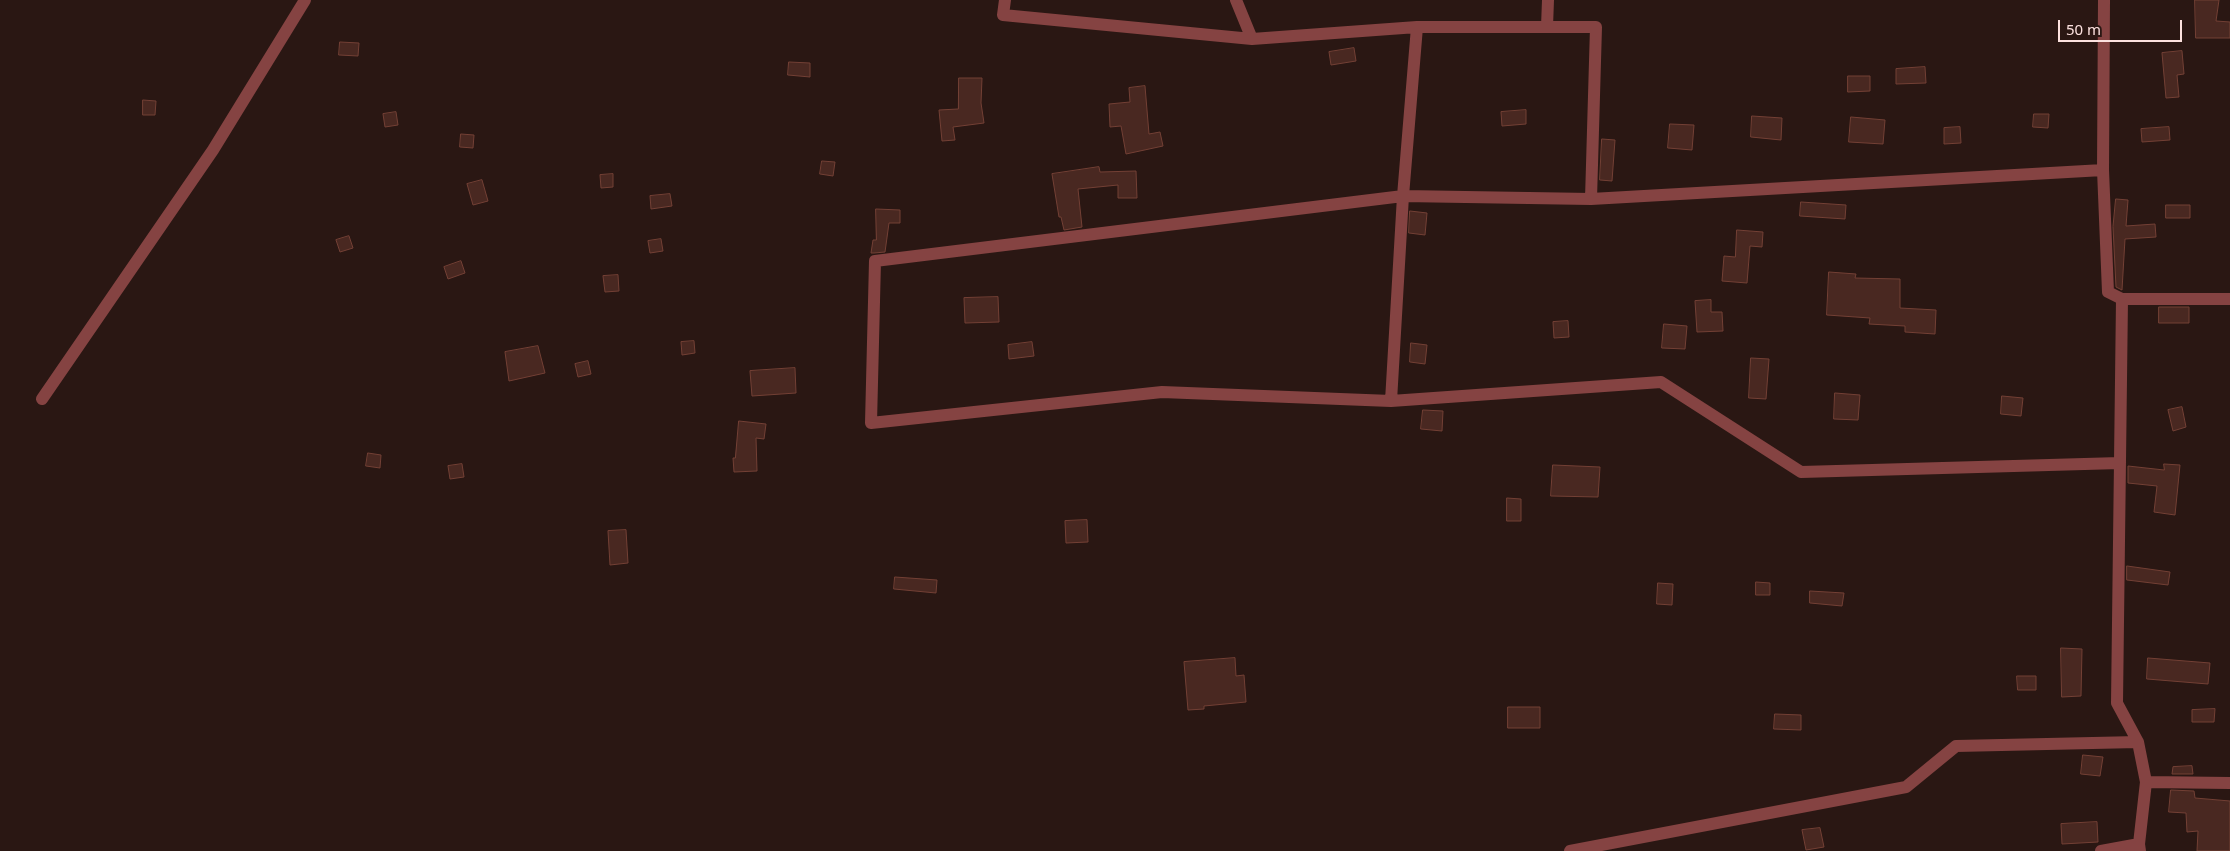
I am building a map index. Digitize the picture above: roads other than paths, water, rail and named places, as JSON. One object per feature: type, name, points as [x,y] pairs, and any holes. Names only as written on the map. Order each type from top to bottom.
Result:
[{"type":"street","points":[[42,399],[213,150],[305,0]]},
{"type":"street","points":[[1004,0],[1003,15],[1252,39],[1417,27],[1596,27],[1591,199]]},
{"type":"street","points":[[1236,0],[1252,39]]},
{"type":"street","points":[[1548,0],[1548,27]]},
{"type":"street","points":[[2104,0],[2103,170],[2108,292],[2122,299],[2230,299]]},
{"type":"street","points":[[1391,401],[1403,196],[1417,27]]},
{"type":"street","points":[[2103,170],[1591,199],[1403,196],[875,261],[871,423],[1162,392],[1391,401],[1661,382],[1801,472],[2120,464]]},
{"type":"street","points":[[2101,851],[2139,848],[2146,782],[2138,742],[2117,703],[2122,299]]},
{"type":"street","points":[[1570,851],[1906,787],[1956,746],[2138,742]]},
{"type":"street","points":[[2146,782],[2230,783]]}]
